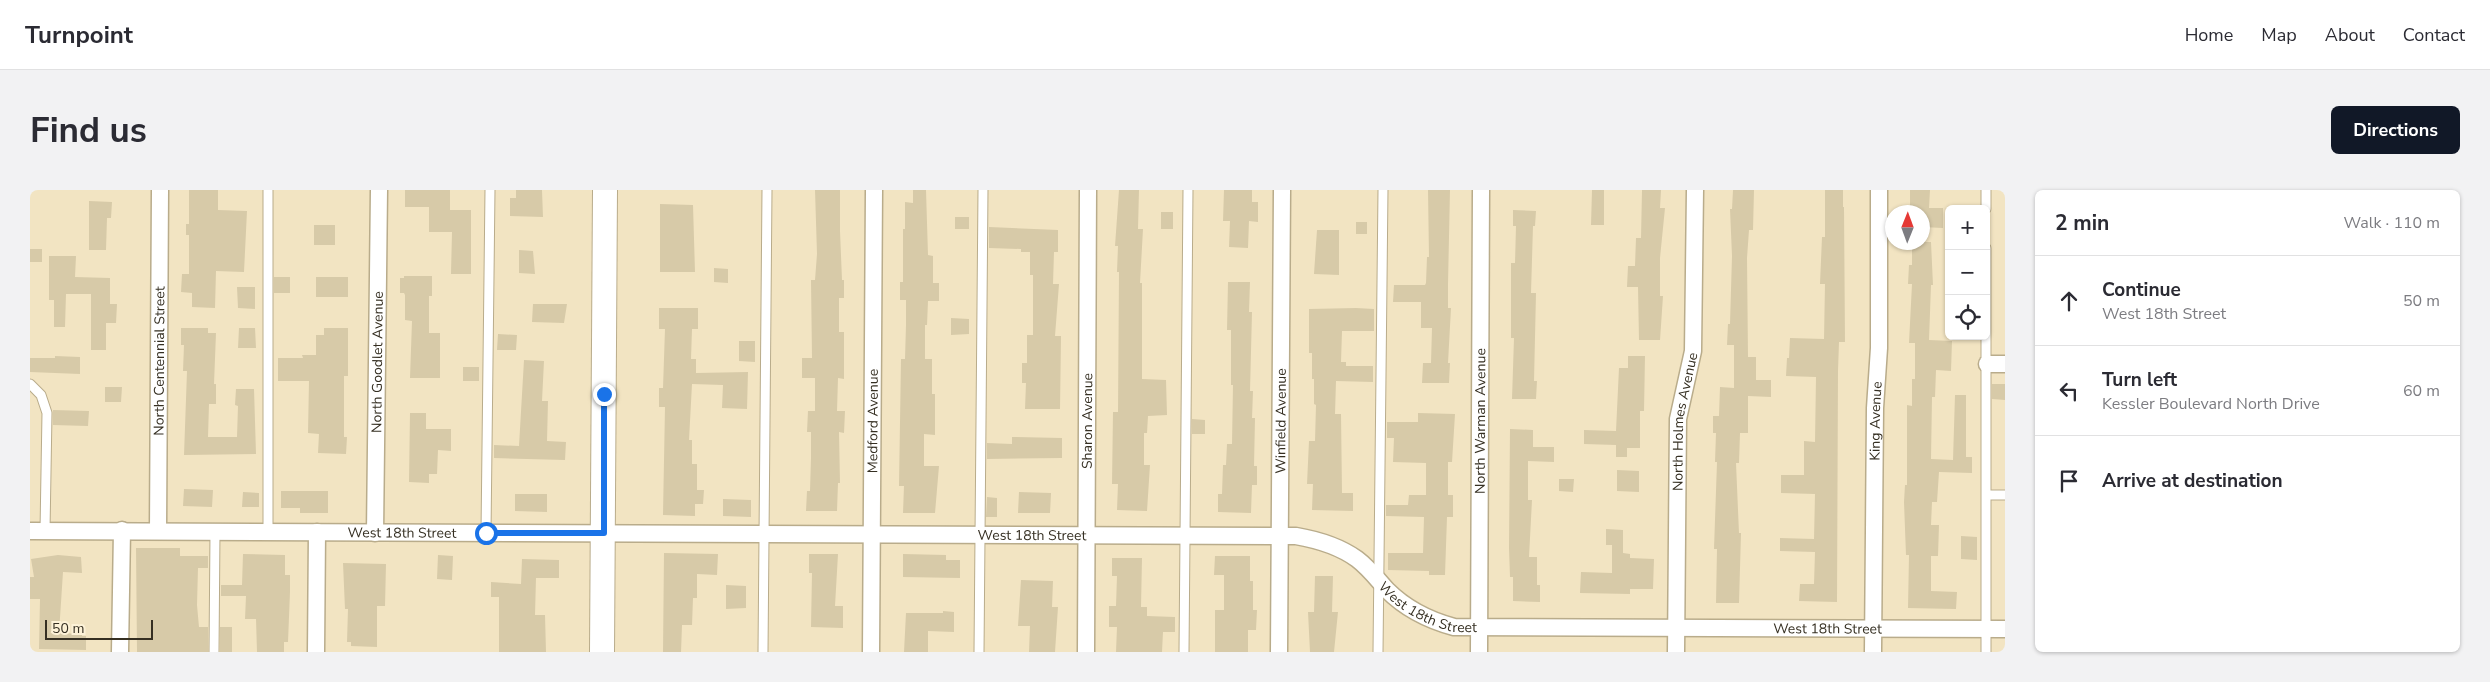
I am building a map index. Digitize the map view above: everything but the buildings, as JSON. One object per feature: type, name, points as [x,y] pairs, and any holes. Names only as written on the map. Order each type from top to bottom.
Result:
[{"type":"main road","points":[[602,652],[604,190]]},
{"type":"street","name":"North Centennial Street","points":[[158,531],[160,190]]},
{"type":"street","name":"North Goodlet Avenue","points":[[376,533],[379,190]]},
{"type":"street","name":"Medford Avenue","points":[[871,652],[874,190]]},
{"type":"street","name":"Sharon Avenue","points":[[1086,652],[1088,190]]},
{"type":"street","name":"Winfield Avenue","points":[[1279,652],[1282,190]]},
{"type":"street","name":"North Warman Avenue","points":[[1479,652],[1481,190]]},
{"type":"street","name":"North Holmes Avenue","points":[[1676,652],[1678,419],[1693,351],[1695,190]]},
{"type":"street","name":"King Avenue","points":[[1873,652],[1879,190]]},
{"type":"street","points":[[1987,364],[2005,364]]},
{"type":"street","points":[[120,652],[122,530]]},
{"type":"street","name":"West 18th Street","points":[[37,531],[1280,536],[1310,538],[1335,546],[1358,560],[1378,577],[1400,602],[1423,616],[1454,627],[2005,629]]},
{"type":"street","points":[[316,652],[317,532]]},
{"type":"lane","points":[[268,190],[268,532]]},
{"type":"lane","points":[[486,533],[490,190]]},
{"type":"lane","points":[[762,652],[767,190]]},
{"type":"lane","points":[[979,652],[983,190]]},
{"type":"lane","points":[[1184,652],[1188,190]]},
{"type":"lane","points":[[1378,652],[1383,190]]},
{"type":"lane","points":[[1986,190],[1986,205]]},
{"type":"lane","points":[[1986,250],[1986,652]]},
{"type":"lane","points":[[30,384],[41,395],[46,413],[37,531]]},
{"type":"lane","points":[[1987,495],[2005,495]]},
{"type":"lane","points":[[214,652],[215,532]]},
{"type":"route","points":[[486,533],[604,533],[604,394]]}]
